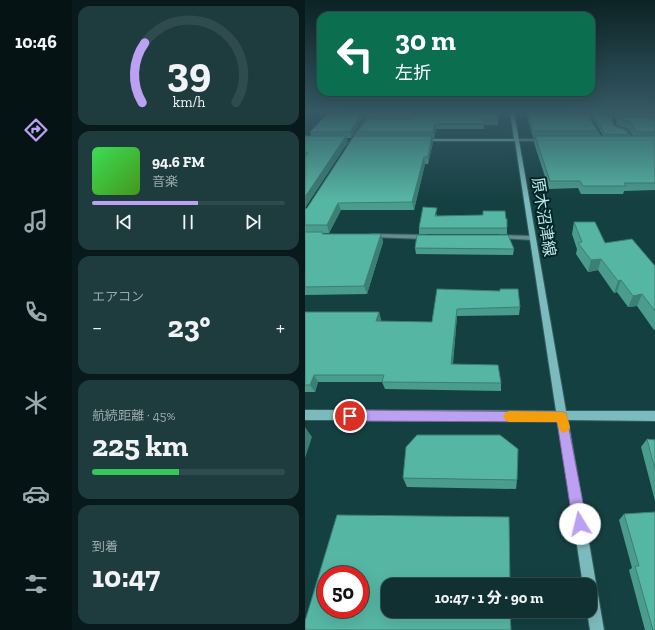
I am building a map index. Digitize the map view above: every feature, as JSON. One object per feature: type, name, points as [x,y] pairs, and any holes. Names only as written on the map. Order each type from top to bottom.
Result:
[{"type":"main road","name":"原木沼津線","points":[[516,141],[589,578]]},
{"type":"main road","points":[[305,415],[562,417],[655,416]]},
{"type":"main road","name":"原木沼津線","points":[[595,618],[597,630]]},
{"type":"street","points":[[345,152],[352,141]]},
{"type":"street","points":[[368,236],[431,237]]},
{"type":"street","points":[[493,237],[532,238]]},
{"type":"building","points":[[305,141],[342,141],[305,197],[305,157],[308,153],[305,153]]},
{"type":"building","points":[[350,141],[431,141],[428,157],[424,157],[412,202],[338,203],[327,225],[305,225],[305,209]]},
{"type":"building","points":[[537,141],[655,141],[655,183],[624,183],[626,186],[583,186],[580,181],[550,181]]},
{"type":"building","points":[[423,207],[437,208],[435,216],[483,215],[483,211],[505,211],[507,228],[419,228]]},
{"type":"building","points":[[574,222],[595,222],[605,243],[632,239],[655,266],[655,311],[642,294],[633,296],[621,280],[618,281],[601,259],[591,260],[578,243],[582,242]]},
{"type":"building","points":[[305,232],[323,232],[322,234],[381,234],[364,286],[305,287]]},
{"type":"building","points":[[417,235],[508,235],[514,249],[415,248]]},
{"type":"building","points":[[437,289],[500,291],[500,289],[518,289],[520,307],[457,309],[451,364],[498,365],[501,383],[382,382],[384,375],[314,375],[310,385],[305,385],[305,312],[379,312],[376,321],[432,322]]},
{"type":"building","points":[[417,435],[500,435],[518,449],[517,480],[403,478],[406,447]]},
{"type":"building","points":[[647,439],[655,440],[655,470]]},
{"type":"building","points":[[655,512],[655,630],[653,630],[635,566],[639,566],[624,514]]},
{"type":"building","points":[[337,515],[509,517],[510,578],[381,578],[381,618],[510,618],[511,630],[305,630],[305,621],[317,581],[317,618],[369,618],[369,566],[322,566]]},
{"type":"slow traffic","points":[[509,416],[562,417],[564,427]]},
{"type":"route","points":[[350,416],[562,417],[580,524]]}]
